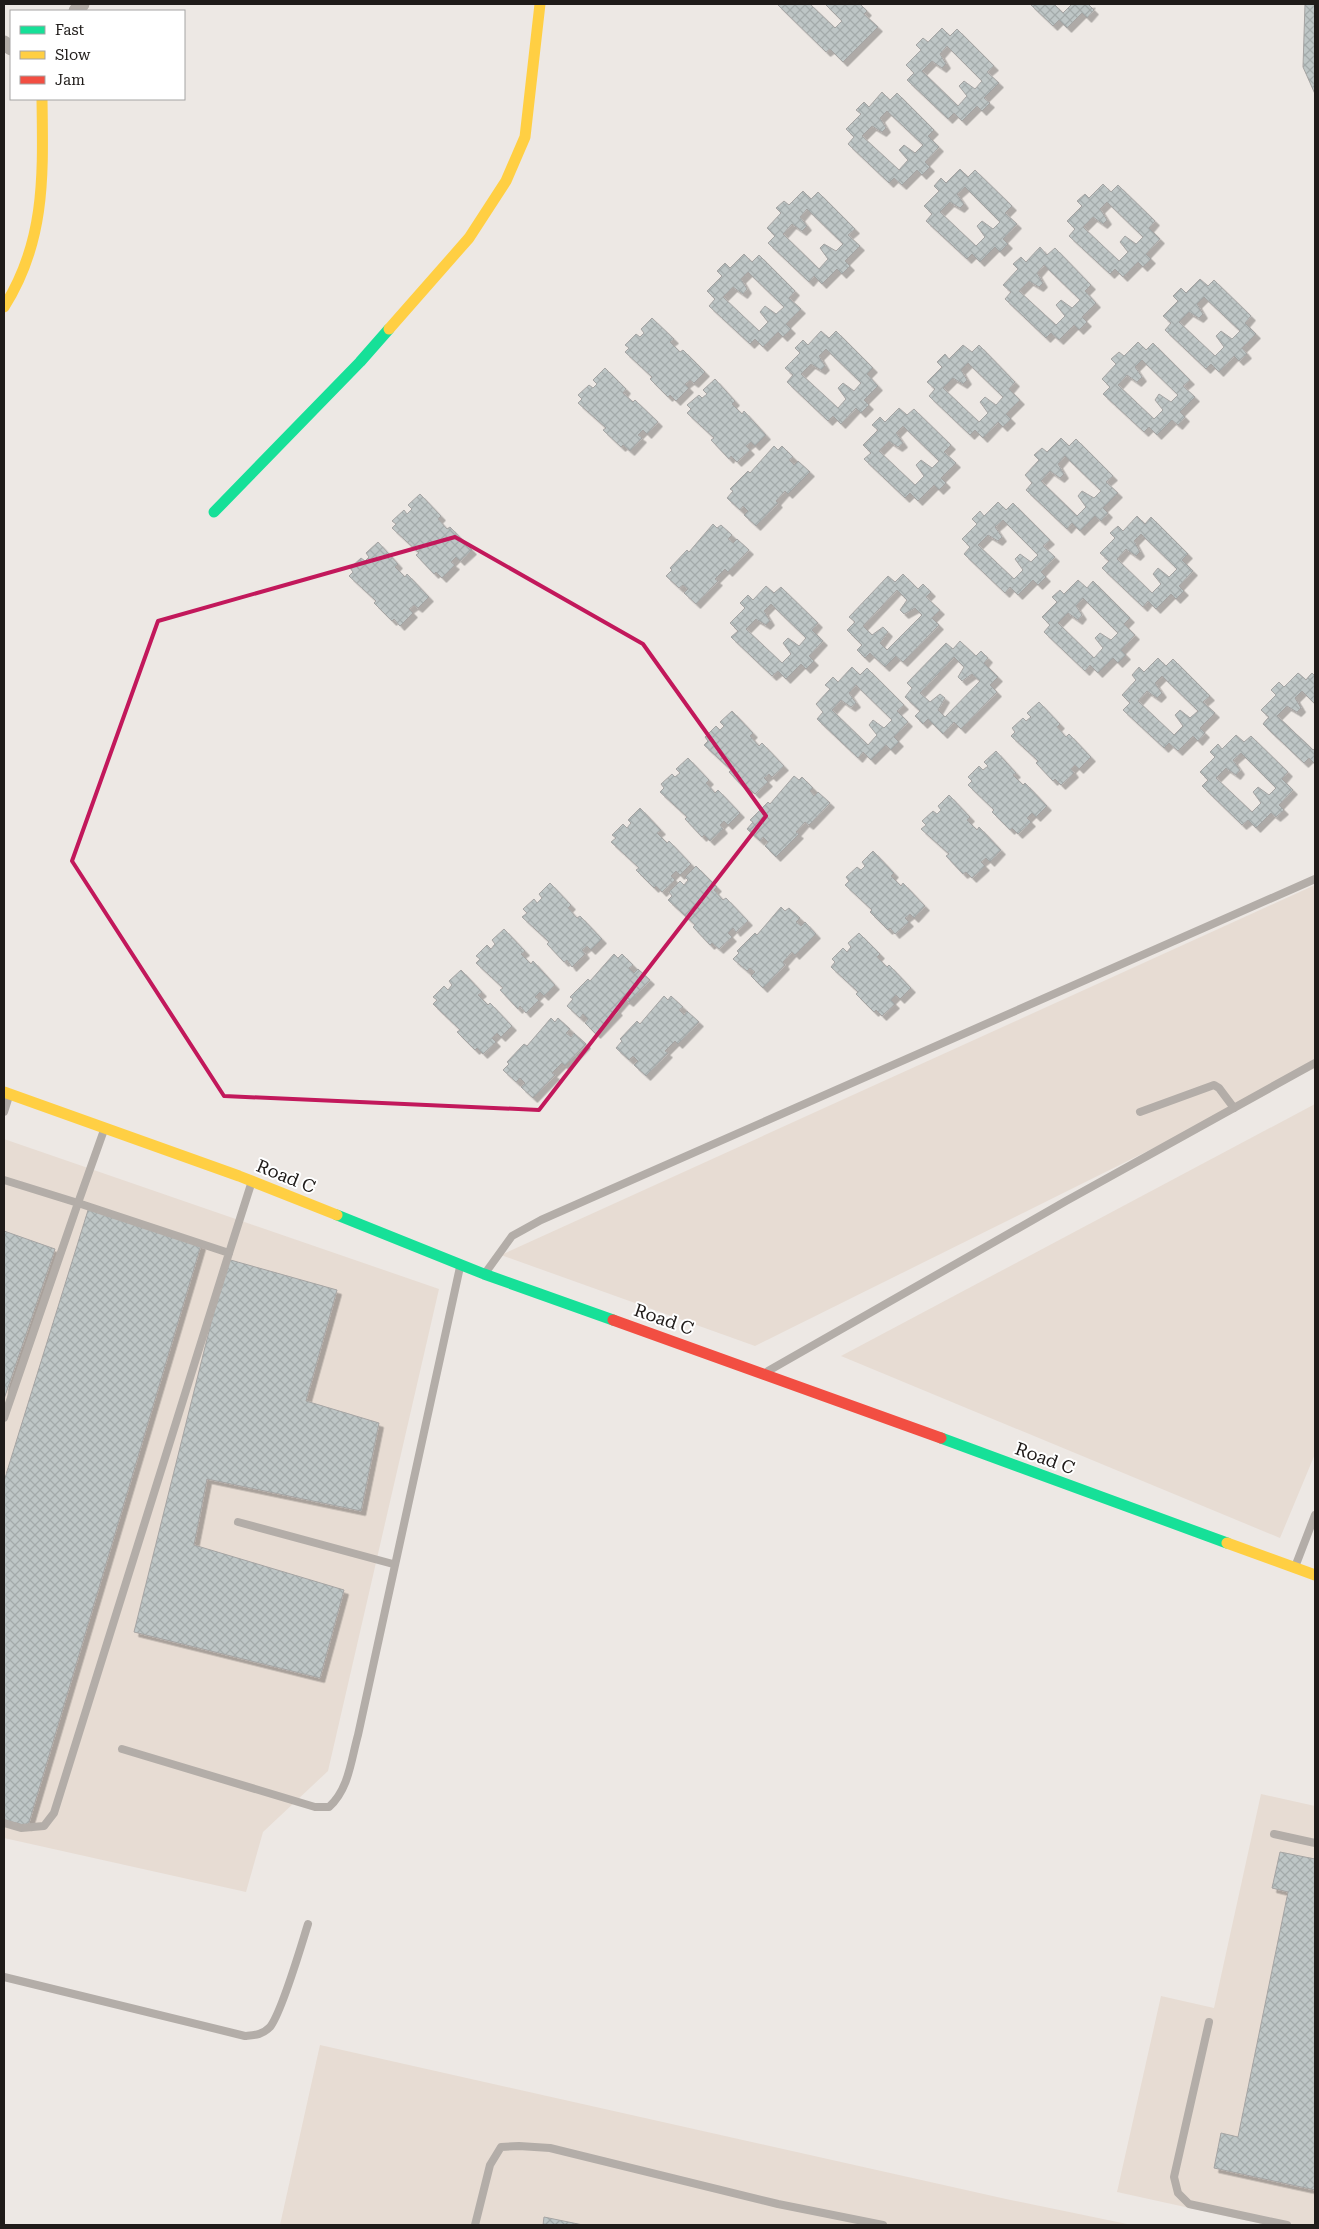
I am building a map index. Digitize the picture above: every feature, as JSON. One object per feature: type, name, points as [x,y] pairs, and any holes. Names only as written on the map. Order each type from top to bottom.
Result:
[{"type":"street","points":[[214,512],[360,362],[469,238],[506,181],[525,137],[540,4]]},
{"type":"street","points":[[4,307],[20,281],[38,224],[42,100]]},
{"type":"street","name":"Road C","points":[[7,1093],[252,1181],[484,1274],[764,1373],[1315,1575]]},
{"type":"lane","points":[[484,1274],[512,1236],[541,1220],[1315,878]]},
{"type":"lane","points":[[764,1373],[1315,1063]]},
{"type":"lane","points":[[1140,1112],[1214,1085],[1219,1088],[1234,1108]]},
{"type":"lane","points":[[4,1112],[7,1093]]},
{"type":"lane","points":[[4,1418],[105,1127]]},
{"type":"lane","points":[[4,1180],[229,1253]]},
{"type":"lane","points":[[4,1823],[21,1828],[44,1826],[54,1813],[252,1181]]},
{"type":"lane","points":[[122,1749],[315,1806],[329,1807],[339,1798],[345,1786],[461,1265]]},
{"type":"lane","points":[[1295,1568],[1315,1515]]},
{"type":"lane","points":[[238,1522],[394,1564]]},
{"type":"lane","points":[[1274,1834],[1315,1843]]},
{"type":"lane","points":[[4,1977],[245,2036],[261,2034],[271,2026],[282,2001],[308,1924]]},
{"type":"lane","points":[[1209,2022],[1174,2176],[1178,2193],[1189,2204],[1287,2225]]},
{"type":"lane","points":[[475,2225],[490,2165],[501,2147],[519,2146],[550,2148],[778,2204],[883,2225]]},
{"type":"highlighted area","points":[[455,537],[643,644],[766,816],[539,1110],[224,1096],[72,861],[158,621]]},
{"type":"shaded area","points":[[1315,885],[1315,1068],[755,1346],[501,1255]]},
{"type":"shaded area","points":[[1315,1104],[1315,1454],[1280,1538],[841,1356]]},
{"type":"shaded area","points":[[4,1139],[439,1289],[328,1771],[263,1832],[246,1892],[4,1838]]},
{"type":"shaded area","points":[[1261,1794],[1315,1806],[1315,2225],[1267,2225],[1117,2192],[1161,1996],[1214,2008]]},
{"type":"shaded area","points":[[320,2045],[1006,2199],[1132,2225],[280,2225]]},
{"type":"building","points":[[777,4],[810,4],[835,28],[842,21],[825,4],[860,4],[867,11],[864,14],[878,27],[843,62],[830,49],[826,52]]},
{"type":"building","points":[[1030,4],[1054,4],[1063,13],[1072,4],[1091,4],[1089,5],[1094,10],[1087,18],[1082,13],[1067,28],[1059,20],[1053,26]]},
{"type":"building","points":[[1305,4],[1315,4],[1315,94],[1303,67]]},
{"type":"building","points":[[942,28],[950,36],[957,29],[994,66],[987,72],[999,83],[984,98],[990,103],[982,111],[977,106],[962,121],[954,113],[948,119],[907,80],[914,73],[906,65],[921,50],[916,45],[923,38],[928,42]],"holes":[[[947,46],[982,81],[975,89],[964,81],[959,86],[967,96],[958,106],[922,71],[932,61],[942,68],[946,64],[940,54]]]},
{"type":"building","points":[[882,92],[890,100],[897,93],[934,130],[928,136],[939,147],[925,162],[930,167],[922,175],[917,170],[902,185],[894,178],[889,183],[848,144],[854,137],[846,129],[861,114],[856,110],[864,102],[869,107]],"holes":[[[887,111],[923,145],[915,153],[904,145],[899,150],[908,160],[899,170],[862,136],[872,126],[882,132],[886,128],[880,118]]]},
{"type":"building","points":[[960,169],[968,177],[975,170],[1012,206],[1005,213],[1017,224],[1003,239],[1008,244],[1000,252],[995,247],[980,262],[972,254],[967,259],[926,221],[932,214],[924,206],[939,191],[934,186],[941,178],[946,183]],"holes":[[[965,187],[1000,222],[993,229],[982,221],[977,226],[985,237],[976,246],[940,212],[950,202],[960,208],[964,204],[957,194]]]},
{"type":"building","points":[[1103,184],[1111,192],[1118,185],[1155,221],[1149,228],[1160,239],[1146,254],[1151,259],[1143,267],[1138,262],[1123,277],[1115,269],[1110,274],[1069,236],[1075,229],[1067,221],[1082,206],[1077,201],[1085,194],[1089,198]],"holes":[[[1107,202],[1143,237],[1136,244],[1125,236],[1120,242],[1128,252],[1119,261],[1083,227],[1093,217],[1103,224],[1107,220],[1100,209]]]},
{"type":"building","points":[[803,191],[811,199],[818,192],[855,229],[848,235],[860,246],[845,261],[850,266],[842,274],[837,269],[822,284],[814,276],[809,282],[768,243],[775,236],[767,228],[781,213],[776,208],[784,201],[789,205]],"holes":[[[807,209],[843,244],[836,251],[824,244],[820,248],[828,259],[819,269],[783,234],[792,224],[802,231],[807,226],[800,217]]]},
{"type":"building","points":[[1040,247],[1047,255],[1055,248],[1091,285],[1085,291],[1096,303],[1082,317],[1087,322],[1079,330],[1074,325],[1059,340],[1051,333],[1046,338],[1005,299],[1011,292],[1003,285],[1018,269],[1013,264],[1021,257],[1026,262]],"holes":[[[1044,265],[1080,300],[1072,308],[1061,300],[1056,305],[1065,316],[1056,325],[1019,291],[1029,281],[1039,287],[1043,283],[1037,273]]]},
{"type":"building","points":[[744,254],[752,262],[759,255],[795,291],[789,298],[801,309],[786,324],[791,329],[783,337],[778,332],[763,347],[755,339],[750,344],[709,306],[715,299],[707,291],[722,276],[717,271],[725,263],[730,268]],"holes":[[[748,272],[784,307],[776,314],[765,306],[760,312],[768,322],[759,331],[723,297],[733,287],[743,294],[747,289],[741,279]]]},
{"type":"building","points":[[1200,279],[1208,286],[1214,280],[1251,316],[1245,323],[1256,334],[1242,348],[1247,354],[1239,361],[1234,356],[1219,372],[1211,364],[1206,369],[1165,330],[1171,323],[1163,316],[1178,301],[1173,296],[1181,288],[1186,293]],"holes":[[[1204,297],[1240,331],[1232,339],[1221,331],[1216,336],[1224,347],[1215,356],[1179,322],[1189,312],[1199,318],[1203,314],[1197,304]]]},
{"type":"building","points":[[652,318],[674,339],[670,342],[680,352],[683,350],[705,372],[694,383],[690,380],[685,384],[689,388],[676,401],[670,395],[668,397],[650,379],[652,377],[625,352],[629,348],[625,345],[636,334],[640,337],[644,333],[641,329]]},
{"type":"building","points":[[821,331],[829,338],[836,331],[873,368],[867,374],[878,386],[864,400],[869,405],[861,413],[856,408],[841,424],[833,416],[828,421],[787,382],[793,375],[785,368],[800,353],[795,348],[803,340],[808,345]],"holes":[[[826,349],[861,383],[854,391],[843,383],[838,388],[846,399],[838,408],[801,374],[811,364],[821,370],[825,366],[819,356]]]},
{"type":"building","points":[[1138,342],[1146,350],[1153,343],[1190,380],[1183,386],[1195,397],[1180,412],[1185,417],[1178,425],[1172,420],[1157,435],[1149,427],[1144,432],[1103,394],[1110,387],[1102,379],[1116,364],[1111,359],[1119,352],[1124,356]],"holes":[[[1142,360],[1178,395],[1171,402],[1159,394],[1155,400],[1163,410],[1154,419],[1118,385],[1127,375],[1137,382],[1142,377],[1135,367]]]},
{"type":"building","points":[[963,345],[972,352],[979,345],[1015,382],[1009,389],[1020,400],[1006,414],[1011,419],[1003,427],[998,422],[983,438],[975,430],[970,435],[929,396],[935,389],[927,382],[942,367],[937,362],[945,354],[949,359]],"holes":[[[968,363],[1003,397],[996,405],[985,397],[980,402],[988,413],[979,422],[943,388],[953,378],[963,384],[967,380],[961,370]]]},
{"type":"building","points":[[605,368],[626,389],[623,393],[633,402],[635,400],[658,422],[647,434],[643,430],[638,435],[642,438],[630,451],[623,445],[621,447],[603,430],[606,428],[578,403],[582,399],[578,395],[589,385],[593,388],[597,384],[593,380]]},
{"type":"building","points":[[715,379],[735,401],[732,404],[742,414],[744,411],[766,435],[755,446],[751,442],[746,446],[750,450],[737,462],[731,456],[729,459],[711,440],[714,438],[687,413],[691,409],[687,405],[699,395],[702,398],[707,394],[703,390]]},
{"type":"building","points":[[899,408],[907,415],[914,409],[951,445],[944,452],[956,463],[941,478],[946,483],[939,490],[934,485],[918,501],[910,493],[905,498],[864,459],[871,453],[863,445],[878,430],[872,425],[880,417],[885,422]],"holes":[[[903,426],[939,461],[932,468],[921,460],[916,465],[924,476],[915,485],[879,451],[889,441],[898,447],[903,443],[896,433]]]},
{"type":"building","points":[[1061,438],[1069,446],[1076,439],[1113,476],[1106,482],[1118,493],[1103,508],[1108,513],[1101,521],[1095,516],[1080,531],[1072,523],[1067,529],[1026,490],[1032,483],[1025,475],[1039,460],[1034,455],[1042,448],[1047,452]],"holes":[[[1065,456],[1101,491],[1094,498],[1082,491],[1078,496],[1086,507],[1077,516],[1041,481],[1050,471],[1060,478],[1064,474],[1058,464]]]},
{"type":"building","points":[[774,446],[778,450],[782,446],[793,457],[789,460],[794,465],[798,461],[810,472],[788,494],[785,491],[776,501],[778,503],[756,526],[744,515],[748,511],[743,506],[740,510],[727,498],[733,491],[730,489],[748,471],[750,473]]},
{"type":"building","points":[[420,494],[441,516],[438,519],[447,529],[450,527],[472,550],[460,561],[456,557],[451,562],[455,565],[442,578],[436,572],[434,574],[416,555],[419,553],[392,528],[396,524],[392,521],[404,510],[407,514],[412,509],[408,505]]},
{"type":"building","points":[[998,502],[1006,510],[1013,503],[1050,540],[1043,546],[1055,557],[1041,572],[1046,577],[1038,585],[1033,580],[1018,595],[1010,587],[1005,593],[964,554],[970,547],[962,539],[977,524],[972,519],[980,511],[984,516]],"holes":[[[1003,520],[1038,555],[1031,562],[1020,554],[1015,559],[1023,570],[1014,579],[978,545],[988,535],[998,541],[1002,537],[995,527]]]},
{"type":"building","points":[[1137,516],[1145,524],[1151,517],[1188,554],[1182,560],[1193,571],[1179,586],[1184,591],[1176,599],[1171,594],[1156,609],[1148,601],[1143,607],[1102,568],[1109,561],[1100,553],[1115,538],[1110,533],[1118,526],[1123,531]],"holes":[[[1141,534],[1177,569],[1169,577],[1158,568],[1153,574],[1161,584],[1152,593],[1117,559],[1126,549],[1136,556],[1140,552],[1134,541]]]},
{"type":"building","points":[[713,524],[717,528],[721,525],[732,535],[728,539],[733,543],[737,539],[749,550],[728,572],[725,569],[715,579],[718,581],[696,604],[684,593],[688,589],[683,585],[679,588],[666,576],[672,570],[670,568],[687,550],[689,552]]},
{"type":"building","points":[[378,542],[398,564],[395,567],[405,577],[407,574],[429,597],[418,608],[414,605],[409,609],[413,613],[400,626],[394,619],[392,621],[374,603],[376,601],[349,576],[353,572],[350,568],[361,558],[365,561],[369,557],[366,553]]},
{"type":"building","points":[[903,574],[918,589],[923,584],[931,592],[926,597],[940,610],[932,618],[939,625],[903,662],[896,656],[885,667],[870,653],[865,658],[857,650],[862,645],[847,630],[855,622],[849,617],[888,576],[895,582]],"holes":[[[897,590],[907,600],[900,610],[904,614],[915,608],[922,615],[887,650],[880,643],[888,632],[883,627],[872,635],[863,626]]]},
{"type":"building","points":[[1078,580],[1087,588],[1093,581],[1130,618],[1124,624],[1135,635],[1121,650],[1126,655],[1118,663],[1113,658],[1098,673],[1090,665],[1085,671],[1044,632],[1050,625],[1042,617],[1057,602],[1052,597],[1060,590],[1064,594]],"holes":[[[1083,598],[1118,633],[1111,640],[1100,633],[1095,638],[1103,648],[1094,658],[1058,623],[1068,613],[1078,620],[1082,615],[1076,606]]]},
{"type":"building","points":[[766,586],[774,593],[781,587],[818,623],[812,630],[823,641],[809,656],[814,661],[806,669],[801,664],[786,679],[778,671],[772,676],[731,637],[738,631],[730,623],[745,608],[740,603],[748,595],[753,600]],"holes":[[[771,604],[806,638],[799,646],[788,638],[783,643],[791,654],[782,663],[746,629],[756,619],[766,625],[770,621],[764,611]]]},
{"type":"building","points":[[960,641],[976,656],[981,651],[988,658],[984,663],[998,677],[990,685],[997,692],[961,729],[954,722],[943,734],[928,719],[923,724],[915,716],[920,711],[905,697],[912,688],[907,683],[946,643],[953,649]],"holes":[[[954,657],[964,667],[958,677],[962,681],[972,674],[980,681],[945,717],[938,710],[945,698],[940,694],[930,702],[920,693]]]},
{"type":"building","points":[[1158,658],[1166,666],[1173,659],[1210,696],[1203,702],[1215,713],[1200,728],[1205,733],[1198,741],[1193,736],[1178,751],[1169,743],[1164,748],[1123,710],[1130,703],[1122,695],[1136,680],[1132,675],[1139,667],[1144,672]],"holes":[[[1162,676],[1198,711],[1190,718],[1180,710],[1175,715],[1183,726],[1174,735],[1138,701],[1147,691],[1157,698],[1162,693],[1155,683]]]},
{"type":"building","points":[[852,667],[860,675],[867,668],[904,705],[897,711],[908,722],[894,737],[899,742],[891,750],[886,745],[871,760],[863,752],[858,758],[817,719],[823,712],[816,704],[830,689],[825,685],[833,677],[838,682]],"holes":[[[856,685],[892,720],[884,728],[873,720],[869,725],[877,735],[868,745],[832,710],[841,700],[851,707],[856,703],[849,693]]]},
{"type":"building","points":[[1298,673],[1306,680],[1312,673],[1315,676],[1315,704],[1302,691],[1295,698],[1301,708],[1297,712],[1287,706],[1277,716],[1313,750],[1315,748],[1315,764],[1309,758],[1304,763],[1263,724],[1269,717],[1261,710],[1276,695],[1271,690],[1279,682],[1284,687]]},
{"type":"building","points":[[1298,673],[1306,680],[1312,673],[1315,676],[1315,704],[1302,691],[1295,698],[1301,708],[1297,712],[1287,706],[1277,716],[1313,750],[1315,748],[1315,764],[1309,758],[1304,763],[1263,724],[1269,717],[1261,710],[1276,695],[1271,690],[1279,682],[1284,687]]},
{"type":"building","points":[[1039,702],[1060,724],[1057,727],[1066,737],[1069,734],[1091,757],[1079,769],[1075,765],[1071,769],[1074,773],[1061,785],[1055,779],[1053,781],[1036,763],[1038,761],[1011,736],[1015,732],[1012,728],[1023,718],[1026,721],[1031,717],[1027,713]]},
{"type":"building","points":[[732,711],[753,733],[750,736],[759,746],[762,743],[784,766],[772,777],[769,774],[764,778],[768,782],[755,794],[749,788],[746,790],[729,772],[731,770],[704,745],[708,741],[705,737],[716,726],[720,730],[724,726],[720,722]]},
{"type":"building","points":[[1236,735],[1244,742],[1251,736],[1288,772],[1282,779],[1293,790],[1279,805],[1284,810],[1276,817],[1271,813],[1256,828],[1248,820],[1242,825],[1202,786],[1208,780],[1200,772],[1215,757],[1210,752],[1218,744],[1222,749]],"holes":[[[1241,753],[1276,788],[1269,795],[1258,787],[1253,792],[1261,803],[1252,812],[1216,778],[1226,768],[1236,775],[1240,770],[1233,760]]]},
{"type":"building","points":[[996,751],[1016,773],[1013,775],[1023,785],[1025,783],[1047,806],[1036,817],[1032,813],[1027,818],[1031,822],[1018,834],[1012,828],[1010,830],[992,812],[994,810],[968,785],[972,781],[968,777],[979,766],[983,770],[988,766],[984,762]]},
{"type":"building","points":[[688,758],[709,780],[706,783],[715,793],[718,790],[740,813],[728,825],[724,821],[720,825],[723,829],[710,841],[704,835],[702,837],[685,819],[687,817],[660,792],[664,788],[661,784],[672,774],[675,777],[680,773],[676,769]]},
{"type":"building","points":[[794,776],[799,780],[802,777],[813,788],[810,791],[814,796],[818,792],[830,803],[809,825],[805,822],[796,832],[799,834],[776,857],[765,846],[768,842],[763,837],[760,841],[747,829],[753,822],[750,820],[768,802],[770,804]]},
{"type":"building","points":[[949,795],[970,817],[967,820],[977,830],[979,827],[1001,850],[990,862],[986,858],[981,862],[985,866],[972,878],[966,872],[963,874],[946,856],[949,854],[921,829],[926,825],[922,821],[933,811],[937,814],[941,810],[938,806]]},
{"type":"building","points":[[640,808],[661,830],[657,833],[667,843],[669,841],[691,864],[680,875],[676,871],[671,876],[675,880],[662,892],[656,886],[654,888],[636,870],[639,868],[611,842],[616,838],[612,835],[623,824],[627,828],[631,823],[628,820]]},
{"type":"building","points":[[873,851],[894,873],[891,876],[901,886],[903,883],[925,906],[914,918],[910,914],[905,918],[909,922],[895,934],[890,928],[888,930],[870,912],[872,910],[845,885],[849,881],[846,877],[857,867],[861,870],[865,866],[862,862]]},
{"type":"building","points":[[696,866],[717,887],[714,890],[723,900],[726,898],[748,921],[736,932],[733,928],[728,933],[732,937],[719,949],[712,943],[710,945],[693,927],[695,925],[668,900],[672,896],[669,892],[680,881],[684,885],[688,880],[685,877]]},
{"type":"building","points":[[550,883],[571,905],[568,908],[577,918],[580,916],[602,939],[591,950],[587,946],[582,950],[585,954],[572,967],[567,960],[564,962],[547,944],[549,942],[522,917],[527,913],[523,909],[534,899],[537,903],[542,898],[539,894]]},
{"type":"building","points":[[781,907],[785,911],[789,908],[800,918],[796,922],[801,926],[805,922],[816,934],[795,955],[792,952],[783,962],[785,965],[763,988],[751,976],[755,972],[750,968],[747,971],[733,959],[739,953],[737,951],[755,933],[757,935]]},
{"type":"building","points":[[504,929],[525,951],[521,954],[531,964],[533,961],[555,985],[544,996],[540,992],[535,997],[539,1000],[526,1013],[520,1006],[518,1009],[500,990],[503,988],[476,963],[480,959],[476,956],[487,945],[491,949],[495,944],[492,940]]},
{"type":"building","points":[[859,933],[880,954],[877,957],[887,967],[889,965],[911,988],[900,999],[896,995],[891,1000],[895,1004],[882,1016],[876,1010],[874,1012],[856,994],[858,992],[831,967],[835,962],[832,959],[843,948],[847,952],[851,947],[848,943]]},
{"type":"building","points":[[614,954],[618,958],[622,954],[633,965],[629,968],[634,973],[638,969],[650,980],[629,1002],[625,999],[616,1009],[618,1011],[596,1034],[585,1023],[588,1019],[583,1014],[580,1018],[567,1006],[573,999],[570,997],[588,979],[590,981]]},
{"type":"building","points":[[461,970],[482,992],[478,995],[488,1005],[490,1003],[512,1026],[501,1037],[497,1033],[492,1038],[496,1042],[483,1054],[477,1048],[475,1050],[457,1032],[460,1030],[433,1004],[437,1000],[433,997],[444,986],[448,990],[452,985],[449,981]]},
{"type":"building","points":[[664,996],[668,1000],[671,996],[683,1007],[679,1010],[684,1015],[687,1011],[699,1022],[678,1044],[675,1041],[665,1051],[668,1053],[646,1076],[634,1065],[638,1061],[633,1056],[629,1060],[616,1048],[622,1041],[620,1039],[637,1021],[640,1024]]},
{"type":"building","points":[[551,1018],[555,1022],[558,1018],[570,1029],[566,1033],[571,1037],[574,1033],[586,1044],[565,1066],[562,1063],[552,1073],[555,1075],[533,1098],[521,1087],[525,1083],[520,1078],[516,1082],[503,1070],[509,1064],[507,1062],[524,1044],[527,1046]]},
{"type":"building","points":[[89,1207],[201,1245],[28,1826],[4,1820],[4,1481]]},
{"type":"building","points":[[4,1231],[55,1249],[4,1399]]},
{"type":"building","points":[[227,1259],[337,1290],[306,1401],[379,1423],[361,1511],[207,1479],[194,1545],[344,1590],[320,1678],[134,1632]]},
{"type":"building","points":[[1280,1852],[1315,1859],[1315,2190],[1214,2168],[1221,2133],[1238,2137],[1288,1892],[1272,1888]]},
{"type":"building","points":[[544,2217],[583,2225],[543,2225]]},
{"type":"traffic: fast","points":[[214,512],[360,362],[389,329]]},
{"type":"traffic: fast","points":[[337,1215],[484,1274],[613,1320]]},
{"type":"traffic: fast","points":[[941,1438],[1227,1543]]},
{"type":"traffic: slow","points":[[389,329],[469,238],[506,181],[525,137],[540,4]]},
{"type":"traffic: slow","points":[[4,307],[18,282],[35,232],[41,180],[42,100]]},
{"type":"traffic: slow","points":[[4,1092],[239,1176],[337,1215]]},
{"type":"traffic: slow","points":[[1227,1543],[1315,1575]]},
{"type":"traffic: jam","points":[[613,1320],[941,1438]]}]
